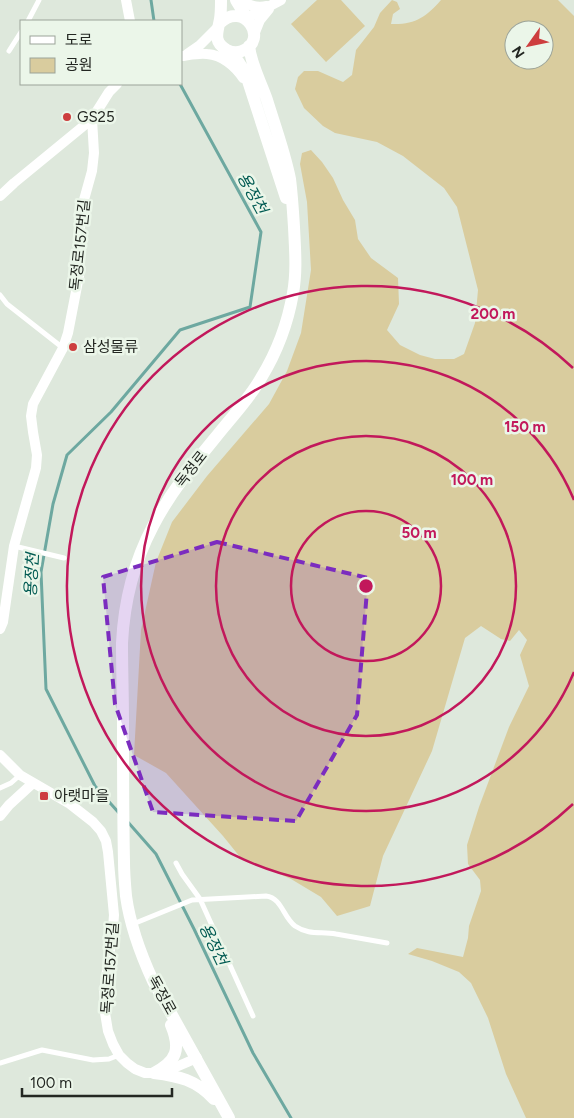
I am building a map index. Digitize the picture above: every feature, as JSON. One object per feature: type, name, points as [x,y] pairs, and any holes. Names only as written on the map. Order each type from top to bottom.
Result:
[{"type":"street","points":[[126,0],[130,20]]},
{"type":"street","points":[[221,0],[216,34],[221,46],[229,51]]},
{"type":"street","points":[[236,0],[253,28],[251,40]]},
{"type":"street","points":[[242,0],[251,6],[257,7],[264,7],[278,2]]},
{"type":"street","points":[[182,56],[200,44],[229,15],[235,14],[247,18],[278,2]]},
{"type":"street","points":[[182,56],[207,48],[238,52],[244,50],[260,20],[278,2]]},
{"type":"street","name":"독정로","points":[[226,1113],[144,962],[126,898],[122,642],[130,586],[144,546],[159,515],[183,477],[244,403],[262,378],[286,324],[293,292],[296,261],[292,198],[288,171],[266,99],[250,55],[251,40]]},
{"type":"street","name":"독정로","points":[[229,51],[244,69],[294,227]]},
{"type":"street","points":[[182,56],[206,53],[224,60],[241,75],[254,97]]},
{"type":"street","points":[[0,196],[92,119],[109,92],[116,85]]},
{"type":"street","name":"독정로157번길","points":[[0,629],[3,622],[14,546],[36,468],[37,455],[31,416],[33,404],[63,348],[68,333],[79,276],[80,221],[92,171],[94,153],[92,119]]},
{"type":"street","name":"독정로157번길","points":[[0,754],[20,775],[70,804],[86,816],[101,831],[106,841],[114,915],[112,943],[104,992],[104,1007],[108,1031],[119,1055],[127,1063],[145,1073],[154,1073]]},
{"type":"street","points":[[0,814],[33,783]]},
{"type":"street","points":[[153,981],[176,1036],[177,1044],[172,1060],[166,1067],[154,1073]]},
{"type":"street","points":[[154,1073],[197,1058]]},
{"type":"street","points":[[154,1073],[171,1075],[193,1082],[210,1094],[226,1113]]},
{"type":"lane","points":[[29,20],[39,0]]},
{"type":"lane","points":[[9,51],[20,34]]},
{"type":"lane","points":[[0,295],[8,304],[63,348]]},
{"type":"lane","points":[[14,546],[64,558]]},
{"type":"lane","points":[[0,788],[12,783],[20,775]]},
{"type":"lane","points":[[176,863],[200,899],[253,1016]]},
{"type":"lane","points":[[132,924],[192,900],[266,896],[276,900],[294,925],[311,932],[334,933],[387,943]]},
{"type":"lane","points":[[0,1063],[42,1050],[93,1060],[109,1059],[119,1055]]},
{"type":"highlighted area","points":[[217,542],[368,578],[357,715],[296,821],[153,812],[115,704],[103,577]]},
{"type":"green space","points":[[317,0],[341,0],[365,26],[326,62],[291,24]]},
{"type":"green space","points":[[392,0],[397,2],[400,9],[393,14],[391,24],[407,23],[419,19],[441,0],[558,0],[574,16],[574,1118],[526,1118],[506,1074],[488,1018],[471,983],[459,972],[408,954],[417,948],[463,957],[469,926],[481,891],[480,880],[468,864],[467,845],[509,727],[529,686],[520,655],[527,640],[519,630],[510,641],[501,639],[481,626],[465,638],[432,751],[383,856],[370,906],[337,916],[321,897],[291,879],[240,857],[166,773],[134,755],[141,630],[156,562],[172,522],[207,476],[269,404],[287,371],[301,333],[311,270],[307,202],[300,164],[302,153],[311,150],[322,162],[333,178],[355,220],[358,239],[371,258],[398,278],[399,304],[387,330],[400,345],[420,355],[435,359],[454,359],[464,354],[475,323],[478,290],[457,207],[444,188],[403,156],[377,142],[335,133],[323,126],[304,108],[295,89],[298,77],[304,71],[318,71],[343,82],[352,75],[356,50],[374,27],[380,13]]},
{"type":"waterway","name":"용정천","points":[[151,0],[154,20]]},
{"type":"waterway","name":"용정천","points":[[119,813],[95,786],[46,689],[41,572],[53,504],[67,455],[111,412],[180,330],[250,307],[261,232],[181,85]]},
{"type":"waterway","name":"용정천","points":[[127,821],[156,854],[253,1053],[291,1118]]},
{"type":"place","name":"GS25","points":[[67,117]]},
{"type":"place","name":"삼성물류","points":[[73,347]]},
{"type":"place","name":"아랫마을","points":[[44,796]]}]
